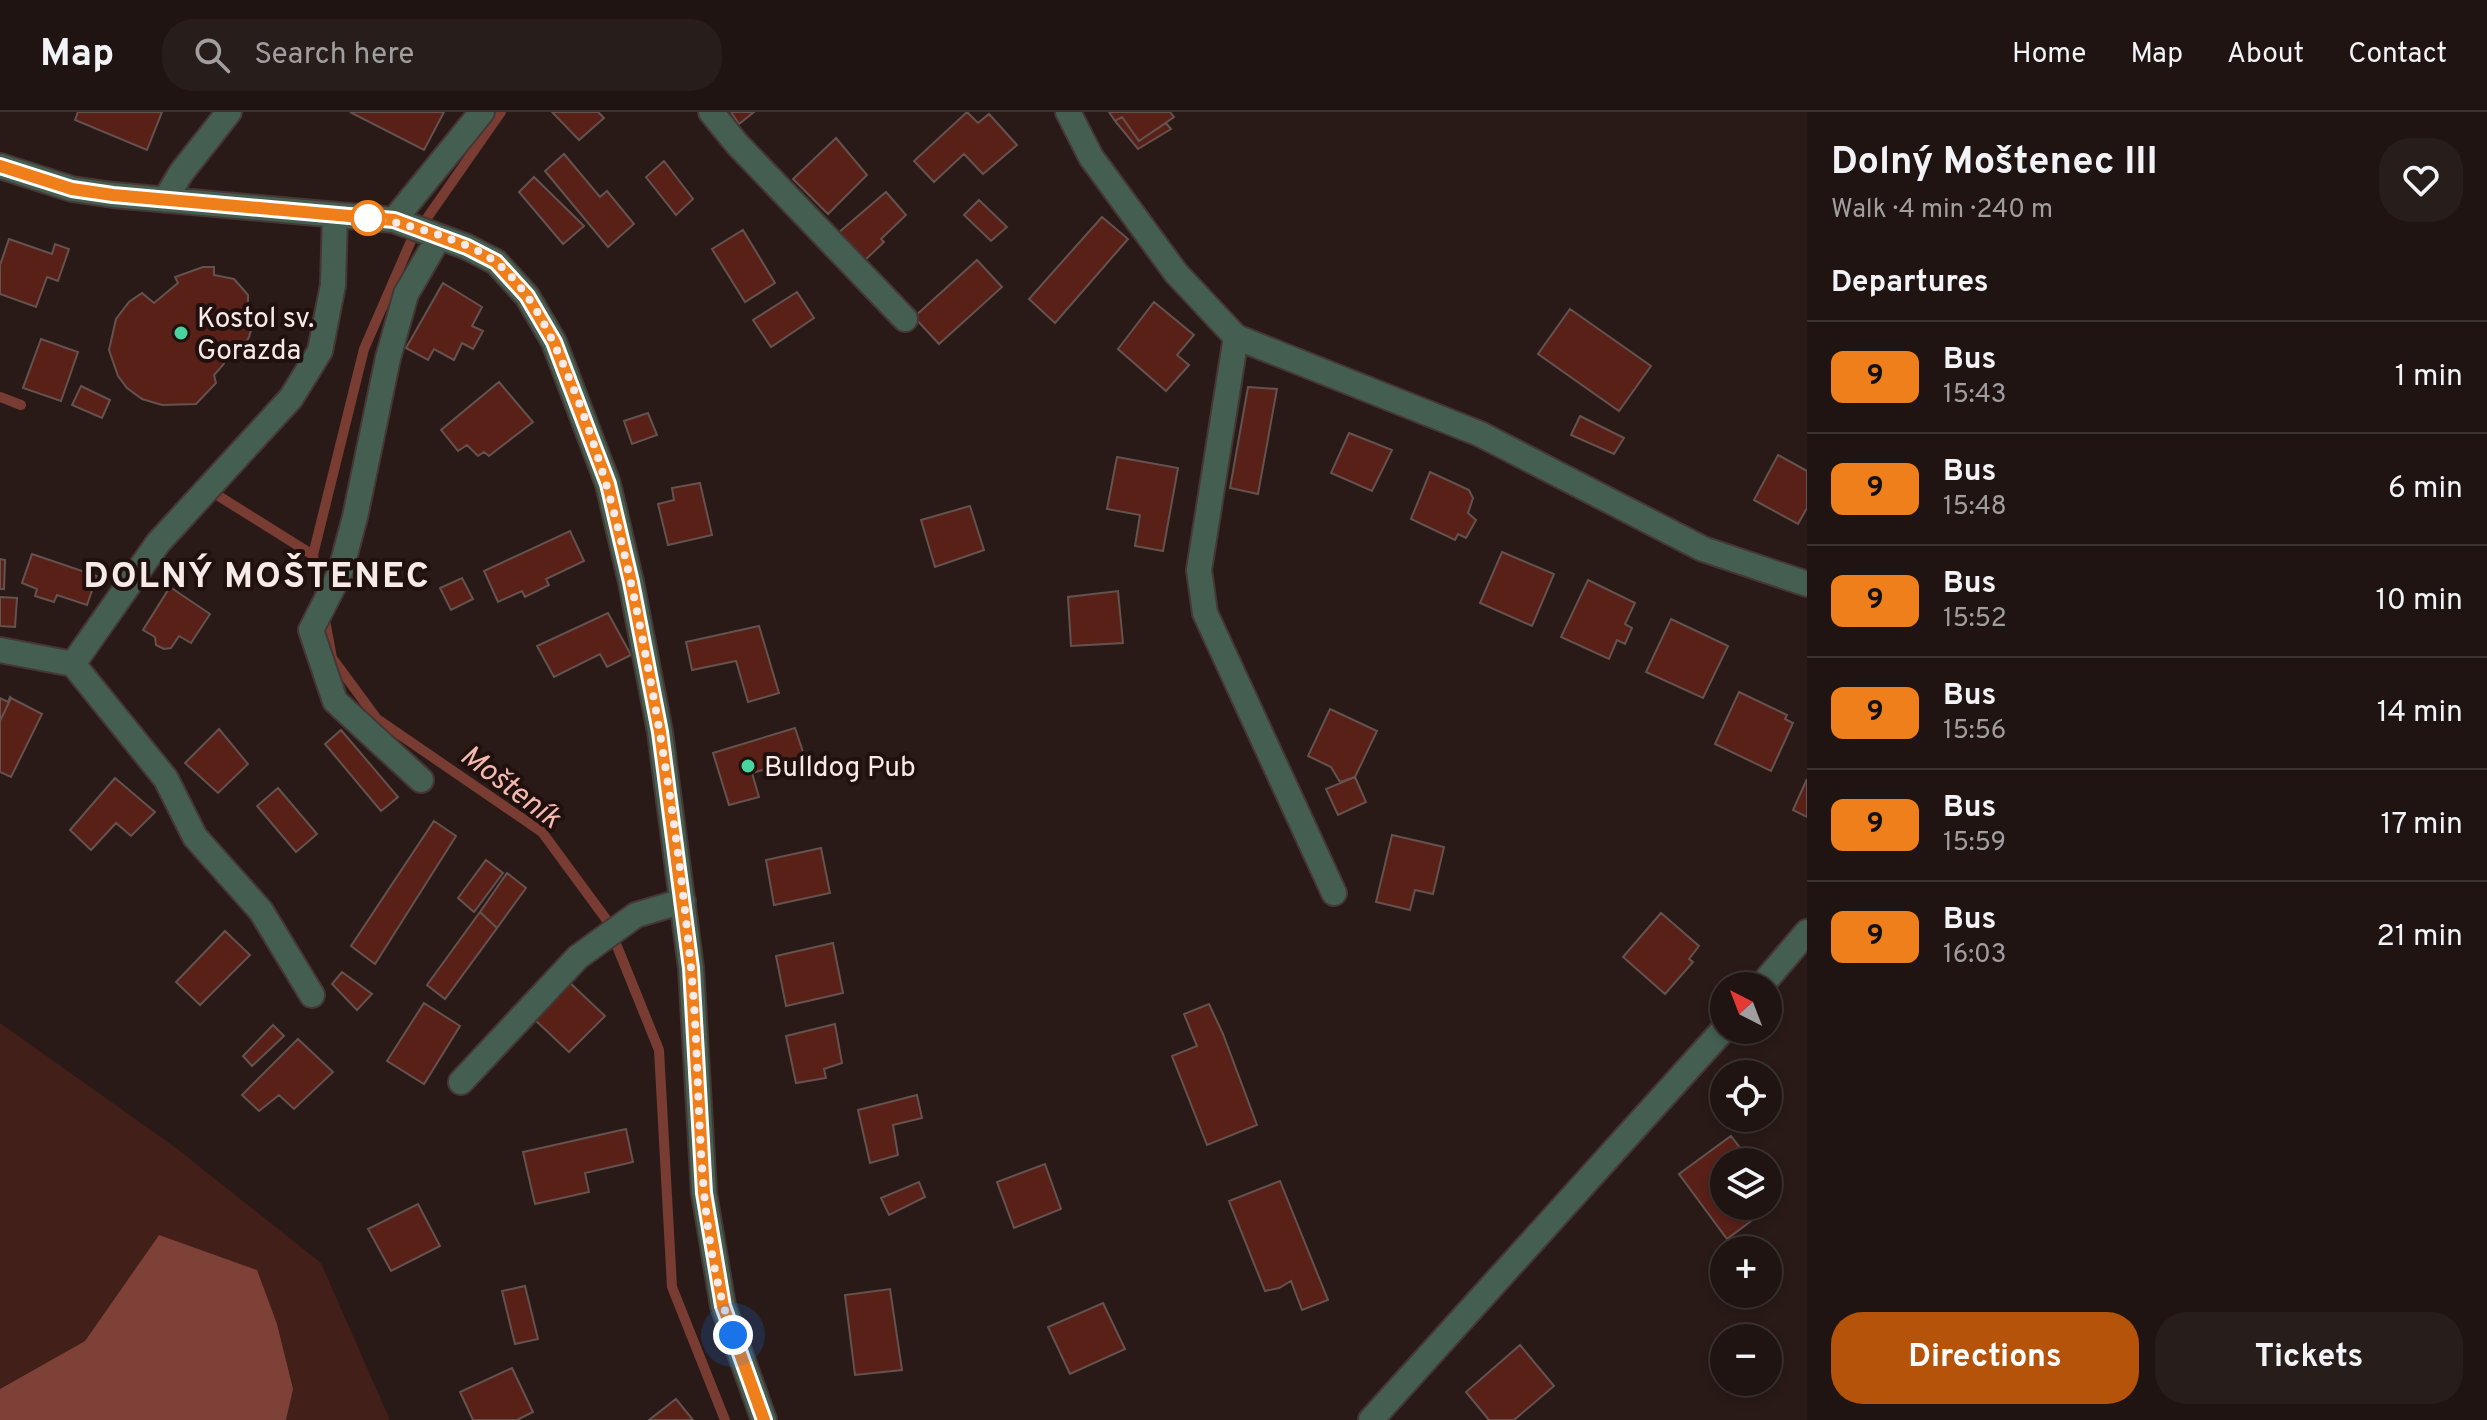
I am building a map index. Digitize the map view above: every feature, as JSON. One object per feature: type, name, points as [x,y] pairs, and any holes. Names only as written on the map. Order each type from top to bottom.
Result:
[{"type":"street","points":[[165,200],[188,164],[229,112]]},
{"type":"street","points":[[399,222],[482,112]]},
{"type":"street","points":[[711,112],[737,144],[905,319]]},
{"type":"street","points":[[1068,112],[1091,157],[1176,273],[1236,337],[1480,434],[1703,549],[1807,584]]},
{"type":"street","points":[[0,166],[72,189],[399,222],[496,262],[527,296],[554,342],[579,404],[608,484],[631,582],[660,732],[683,901],[693,998],[704,1193],[723,1306],[764,1420]]},
{"type":"street","points":[[73,664],[158,543],[291,398],[320,351],[333,285],[335,215]]},
{"type":"street","points":[[421,780],[335,701],[311,630],[340,573],[355,517],[388,358],[406,294],[439,237]]},
{"type":"street","points":[[1236,337],[1199,570],[1205,613],[1334,893]]},
{"type":"street","points":[[0,650],[73,664],[166,779],[195,837],[261,911],[312,995]]},
{"type":"street","points":[[461,1082],[578,957],[636,915],[683,901]]},
{"type":"street","points":[[1773,972],[1807,932]]},
{"type":"street","points":[[1383,1415],[1711,1044]]},
{"type":"shaded area","points":[[0,1023],[176,1148],[321,1263],[390,1420],[286,1420],[292,1389],[277,1324],[159,1235],[85,1341],[0,1389]]},
{"type":"shaded area","points":[[159,1235],[257,1270],[277,1324],[293,1389],[286,1420],[0,1420],[0,1389],[85,1341]]},
{"type":"building","points":[[78,112],[162,112],[147,150],[75,120]]},
{"type":"building","points":[[350,112],[444,112],[424,150]]},
{"type":"building","points":[[552,112],[598,112],[604,118],[579,140]]},
{"type":"building","points":[[731,112],[754,112],[739,124]]},
{"type":"building","points":[[967,112],[978,123],[989,114],[1017,145],[983,174],[964,154],[934,182],[914,161]]},
{"type":"building","points":[[1109,112],[1170,112],[1174,117],[1139,141],[1122,117],[1115,121]]},
{"type":"building","points":[[1122,117],[1139,141],[1166,123],[1171,129],[1138,149],[1115,121]]},
{"type":"building","points":[[836,138],[867,175],[828,214],[793,179]]},
{"type":"building","points":[[564,154],[600,197],[607,191],[634,224],[608,247],[545,171]]},
{"type":"building","points":[[664,161],[693,199],[676,215],[646,177]]},
{"type":"building","points":[[534,177],[584,226],[563,244],[519,192]]},
{"type":"building","points":[[886,192],[906,215],[864,261],[838,233]]},
{"type":"building","points":[[979,200],[1007,227],[991,241],[964,215]]},
{"type":"building","points":[[1102,217],[1128,239],[1055,323],[1029,299]]},
{"type":"building","points":[[743,230],[775,283],[745,302],[712,249]]},
{"type":"building","points":[[9,239],[52,254],[55,244],[69,249],[58,281],[47,277],[36,307],[0,294],[0,265]]},
{"type":"building","points":[[977,260],[1002,287],[939,344],[914,317]]},
{"type":"building","name":"Kostol sv. Gorazda","points":[[203,267],[214,267],[214,275],[234,279],[248,295],[248,315],[255,317],[249,337],[240,352],[233,349],[214,375],[216,383],[196,404],[162,405],[142,399],[127,388],[118,376],[109,350],[116,319],[129,302],[142,293],[154,303],[178,283],[175,277]]},
{"type":"building","points":[[443,283],[482,307],[472,326],[483,331],[473,349],[462,343],[454,360],[434,349],[428,360],[406,348]]},
{"type":"building","points":[[797,292],[814,318],[771,347],[753,320]]},
{"type":"building","points":[[1154,302],[1194,335],[1177,355],[1189,365],[1166,391],[1118,349]]},
{"type":"building","points":[[1570,309],[1651,366],[1619,411],[1538,354]]},
{"type":"building","points":[[41,339],[78,352],[61,401],[23,388]]},
{"type":"building","points":[[499,382],[533,422],[489,456],[484,452],[478,456],[467,445],[458,451],[441,430]]},
{"type":"building","points":[[81,386],[110,400],[102,418],[72,405]]},
{"type":"building","points":[[1248,387],[1277,389],[1258,494],[1230,488]]},
{"type":"building","points":[[648,413],[657,435],[632,444],[624,421]]},
{"type":"building","points":[[1580,416],[1624,438],[1614,454],[1571,435]]},
{"type":"building","points":[[1349,433],[1392,450],[1372,491],[1331,473]]},
{"type":"building","points":[[1778,455],[1807,471],[1807,508],[1798,524],[1754,500]]},
{"type":"building","points":[[1117,457],[1178,468],[1163,551],[1135,546],[1140,515],[1107,509]]},
{"type":"building","points":[[1430,472],[1469,490],[1473,498],[1468,513],[1476,520],[1466,538],[1458,534],[1455,540],[1411,519]]},
{"type":"building","points":[[700,483],[712,535],[668,545],[658,504],[674,500],[672,488]]},
{"type":"building","points":[[970,506],[984,550],[935,567],[921,520]]},
{"type":"building","points":[[570,531],[584,561],[546,579],[549,585],[525,597],[522,591],[498,602],[484,571]]},
{"type":"building","points":[[1502,552],[1554,574],[1532,626],[1480,603]]},
{"type":"building","points":[[32,554],[97,576],[87,605],[57,595],[54,602],[35,596],[37,589],[22,583]]},
{"type":"building","points":[[0,559],[5,560],[4,589],[0,589]]},
{"type":"building","points":[[462,578],[473,599],[451,610],[440,588]]},
{"type":"building","points":[[1588,580],[1635,603],[1625,624],[1632,628],[1625,644],[1617,640],[1609,659],[1561,637]]},
{"type":"building","points":[[170,587],[210,614],[191,643],[179,636],[171,648],[164,649],[156,645],[155,637],[143,630]]},
{"type":"building","points":[[1118,591],[1123,643],[1071,646],[1068,597]]},
{"type":"building","points":[[0,597],[17,598],[15,627],[0,626]]},
{"type":"building","points":[[608,613],[631,655],[607,667],[600,654],[554,677],[537,646]]},
{"type":"building","points":[[1671,619],[1728,646],[1703,698],[1646,672]]},
{"type":"building","points":[[759,626],[779,693],[748,702],[736,661],[692,670],[686,642]]},
{"type":"building","points":[[1739,692],[1787,715],[1785,719],[1793,723],[1771,771],[1715,744]]},
{"type":"building","points":[[0,698],[8,702],[11,698],[0,721]]},
{"type":"building","points":[[11,698],[42,714],[11,777],[0,772],[0,721]]},
{"type":"building","points":[[1330,709],[1377,731],[1355,777],[1340,782],[1331,767],[1308,756]]},
{"type":"building","name":"Bulldog Pub","points":[[795,728],[805,758],[752,773],[759,797],[729,805],[713,753]]},
{"type":"building","points":[[219,729],[248,764],[218,793],[185,763]]},
{"type":"building","points":[[341,730],[398,797],[381,811],[325,744]]},
{"type":"building","points":[[1355,777],[1366,802],[1338,815],[1326,789]]},
{"type":"building","points":[[115,778],[155,812],[131,836],[116,823],[91,850],[70,830]]},
{"type":"building","points":[[1807,779],[1807,817],[1793,810]]},
{"type":"building","points":[[278,788],[317,834],[296,852],[257,806]]},
{"type":"building","points":[[434,821],[456,836],[375,964],[351,946]]},
{"type":"building","points":[[1392,835],[1444,847],[1433,894],[1415,890],[1410,910],[1376,902]]},
{"type":"building","points":[[821,848],[830,893],[774,905],[766,860]]},
{"type":"building","points":[[486,860],[503,873],[474,912],[458,898]]},
{"type":"building","points":[[507,873],[526,888],[497,928],[480,912]]},
{"type":"building","points":[[480,912],[497,928],[445,999],[427,985]]},
{"type":"building","points":[[1661,913],[1699,946],[1689,959],[1693,962],[1665,994],[1623,957]]},
{"type":"building","points":[[225,931],[250,955],[200,1005],[176,982]]},
{"type":"building","points":[[833,943],[843,993],[786,1006],[776,956]]},
{"type":"building","points":[[342,972],[372,994],[357,1010],[332,984]]},
{"type":"building","points":[[568,981],[605,1016],[569,1052],[534,1019]]},
{"type":"building","points":[[424,1003],[460,1026],[424,1084],[387,1061]]},
{"type":"building","points":[[1209,1004],[1257,1125],[1207,1145],[1172,1056],[1197,1046],[1184,1014]]},
{"type":"building","points":[[835,1024],[842,1063],[824,1069],[826,1078],[796,1083],[786,1036]]},
{"type":"building","points":[[273,1025],[284,1036],[252,1066],[243,1056]]},
{"type":"building","points":[[298,1039],[333,1072],[294,1109],[279,1095],[259,1111],[242,1095]]},
{"type":"building","points":[[917,1095],[922,1118],[893,1125],[898,1155],[870,1163],[858,1110]]},
{"type":"building","points":[[626,1129],[633,1162],[585,1173],[589,1192],[535,1204],[523,1152]]},
{"type":"building","points":[[1731,1136],[1740,1148],[1715,1148]]},
{"type":"building","points":[[1710,1151],[1710,1216],[1679,1174]]},
{"type":"building","points":[[1045,1164],[1061,1209],[1014,1228],[997,1182]]},
{"type":"building","points":[[1280,1181],[1328,1300],[1302,1310],[1291,1281],[1265,1291],[1229,1201]]},
{"type":"building","points":[[919,1182],[925,1197],[889,1215],[881,1198]]},
{"type":"building","points":[[418,1204],[440,1246],[391,1271],[368,1229]]},
{"type":"building","points":[[1713,1220],[1752,1220],[1731,1236],[1725,1236]]},
{"type":"building","points":[[525,1286],[538,1339],[515,1344],[502,1291]]},
{"type":"building","points":[[890,1289],[902,1370],[855,1375],[845,1295]]},
{"type":"building","points":[[1103,1303],[1125,1349],[1070,1374],[1048,1327]]},
{"type":"building","points":[[1520,1345],[1554,1386],[1514,1420],[1489,1420],[1466,1392]]},
{"type":"building","points":[[512,1368],[533,1412],[517,1420],[473,1420],[460,1392]]},
{"type":"building","points":[[676,1399],[693,1420],[649,1420]]},
{"type":"waterway","points":[[313,555],[364,349],[411,241],[501,112]]},
{"type":"waterway","name":"Mošteník","points":[[0,397],[21,405]]},
{"type":"waterway","name":"Mošteník","points":[[217,495],[313,555],[321,599]]},
{"type":"waterway","name":"Mošteník","points":[[324,615],[332,658],[377,719],[542,832],[606,919],[659,1050],[672,1287],[725,1420]]},
{"type":"bus line","name":"9","points":[[0,166],[72,189],[113,195],[394,220],[467,247],[496,262],[527,296],[554,342],[579,404],[608,484],[631,582],[660,732],[691,968],[704,1193],[723,1306],[764,1420]]},
{"type":"place","name":"Kostol sv. Gorazda","points":[[181,333]]},
{"type":"place","name":"Bulldog Pub","points":[[748,766]]},
{"type":"district","name":"DOLNÝ MOŠTENEC","points":[[257,574]]},
{"type":"route","points":[[368,218],[394,220],[467,247],[496,262],[527,296],[554,342],[608,484],[660,732],[691,968],[704,1193],[723,1306],[733,1335]]}]
